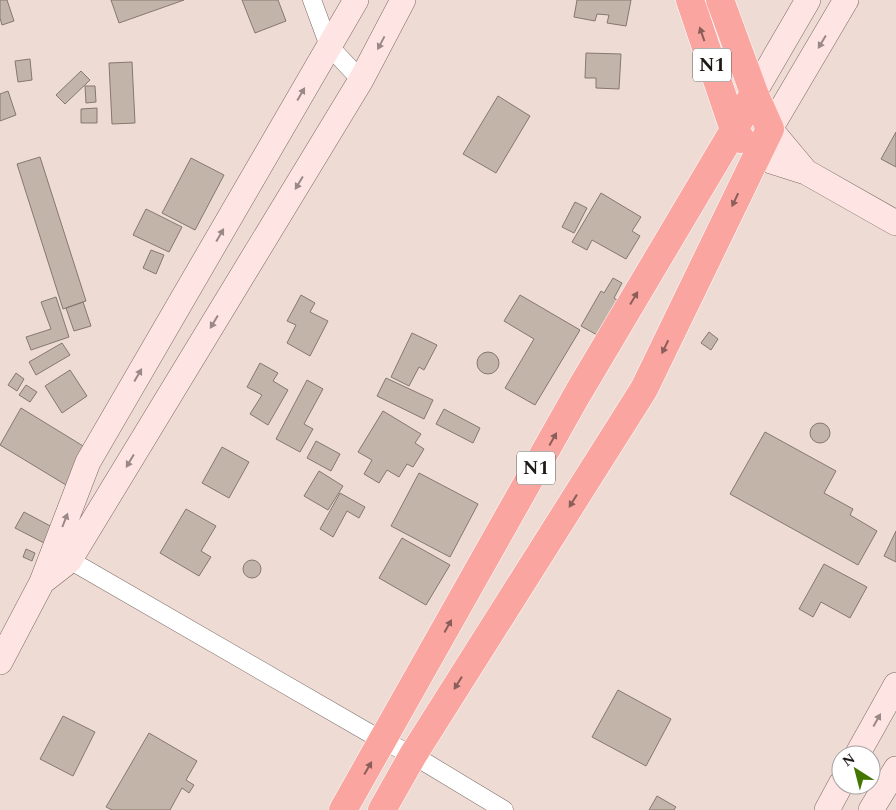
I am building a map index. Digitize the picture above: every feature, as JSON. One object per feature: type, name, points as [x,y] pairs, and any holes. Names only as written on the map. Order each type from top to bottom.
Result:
[{"type":"highway","name":"N1","points":[[690,0],[734,130],[756,156]]},
{"type":"highway","name":"N1","points":[[382,810],[412,755],[644,389],[770,129],[754,93],[720,0]]},
{"type":"highway","name":"N1","points":[[344,810],[578,392],[734,130],[754,93]]},
{"type":"street","points":[[312,0],[329,46],[361,80]]},
{"type":"street","points":[[61,556],[88,462],[356,0]]},
{"type":"street","points":[[0,662],[42,582],[61,556],[361,80],[403,0]]},
{"type":"street","points":[[754,93],[808,0]]},
{"type":"street","points":[[806,172],[770,129],[846,0]]},
{"type":"street","points":[[756,156],[806,172],[896,224]]},
{"type":"street","points":[[61,556],[383,741],[412,755],[504,810]]},
{"type":"street","points":[[863,745],[896,685]]},
{"type":"street","points":[[871,810],[896,769]]},
{"type":"street","points":[[826,810],[835,795]]},
{"type":"building","points":[[0,0],[7,0],[14,21],[2,25]]},
{"type":"building","points":[[111,0],[184,0],[119,23]]},
{"type":"building","points":[[242,0],[278,0],[286,21],[255,33]]},
{"type":"building","points":[[577,0],[631,0],[626,26],[607,23],[609,15],[597,14],[595,21],[574,17]]},
{"type":"building","points":[[586,53],[621,54],[619,89],[596,88],[596,78],[585,78]]},
{"type":"building","points":[[30,59],[32,80],[18,82],[15,61]]},
{"type":"building","points":[[132,62],[135,123],[112,124],[109,63]]},
{"type":"building","points":[[81,71],[90,80],[65,104],[56,95]]},
{"type":"building","points":[[85,86],[95,86],[96,102],[86,103]]},
{"type":"building","points":[[8,91],[16,115],[0,121],[0,94]]},
{"type":"building","points":[[498,96],[530,116],[496,173],[463,154]]},
{"type":"building","points":[[97,108],[97,123],[81,123],[81,109]]},
{"type":"building","points":[[896,132],[896,167],[881,159]]},
{"type":"building","points":[[40,157],[86,301],[63,309],[17,164]]},
{"type":"building","points":[[191,158],[224,175],[195,230],[162,213]]},
{"type":"building","points":[[601,193],[641,217],[632,231],[640,236],[626,259],[592,240],[587,250],[572,242]]},
{"type":"building","points":[[575,202],[587,208],[574,233],[562,227]]},
{"type":"building","points":[[146,209],[182,227],[169,252],[133,235]]},
{"type":"building","points":[[151,250],[164,255],[156,274],[143,268]]},
{"type":"building","points":[[613,278],[622,283],[614,298],[619,301],[599,336],[581,326],[601,291],[604,293]]},
{"type":"building","points":[[301,295],[315,303],[310,312],[328,321],[310,356],[287,343],[296,325],[287,321]]},
{"type":"building","points":[[520,295],[580,330],[535,405],[505,388],[534,339],[504,321]]},
{"type":"building","points":[[56,297],[69,337],[31,350],[26,337],[51,329],[41,302]]},
{"type":"building","points":[[83,302],[91,326],[74,331],[66,308]]},
{"type":"building","points":[[709,332],[718,339],[711,350],[701,343]]},
{"type":"building","points":[[412,333],[437,345],[424,370],[419,367],[409,386],[391,377]]},
{"type":"building","points":[[62,343],[70,355],[36,375],[29,362]]},
{"type":"building","points":[[488,352],[496,355],[499,363],[496,371],[488,374],[480,371],[477,363],[480,355]]},
{"type":"building","points":[[260,363],[278,373],[273,381],[288,390],[268,425],[250,414],[262,395],[247,387]]},
{"type":"building","points":[[70,370],[87,396],[62,413],[45,386]]},
{"type":"building","points":[[16,373],[24,379],[17,391],[8,385]]},
{"type":"building","points":[[386,378],[433,400],[424,419],[377,396]]},
{"type":"building","points":[[307,380],[323,389],[304,424],[313,429],[300,452],[276,439]]},
{"type":"building","points":[[26,385],[37,392],[30,402],[19,395]]},
{"type":"building","points":[[21,408],[88,449],[66,485],[0,445]]},
{"type":"building","points":[[444,409],[480,428],[473,443],[436,424]]},
{"type":"building","points":[[383,411],[421,434],[415,443],[424,449],[413,467],[407,464],[399,477],[387,470],[379,483],[364,474],[372,460],[358,452]]},
{"type":"building","points":[[820,423],[827,426],[830,433],[827,440],[820,443],[813,440],[810,433],[813,426]]},
{"type":"building","points":[[765,432],[836,471],[824,493],[853,509],[850,515],[877,531],[858,565],[730,494]]},
{"type":"building","points":[[316,441],[340,454],[331,471],[307,458]]},
{"type":"building","points":[[222,447],[249,462],[229,498],[202,483]]},
{"type":"building","points":[[319,471],[343,486],[328,510],[304,496]]},
{"type":"building","points":[[419,473],[478,504],[450,557],[391,526]]},
{"type":"building","points":[[340,493],[365,507],[359,518],[347,511],[333,537],[320,529]]},
{"type":"building","points":[[186,509],[216,526],[201,551],[211,557],[199,576],[160,553]]},
{"type":"building","points":[[24,512],[56,529],[48,545],[15,528]]},
{"type":"building","points":[[896,531],[896,562],[884,556]]},
{"type":"building","points":[[402,538],[450,565],[426,605],[379,578]]},
{"type":"building","points":[[26,549],[35,553],[32,561],[23,557]]},
{"type":"building","points":[[252,560],[258,563],[261,569],[258,575],[252,578],[246,575],[243,569],[246,563]]},
{"type":"building","points":[[824,564],[867,587],[850,618],[821,602],[813,617],[799,609]]},
{"type":"building","points":[[618,690],[671,719],[646,766],[592,737]]},
{"type":"building","points":[[63,716],[95,732],[73,776],[40,759]]},
{"type":"building","points":[[149,733],[197,761],[186,780],[194,785],[189,793],[182,788],[170,810],[112,810],[106,807]]},
{"type":"building","points":[[657,796],[676,807],[674,810],[649,810]]}]
